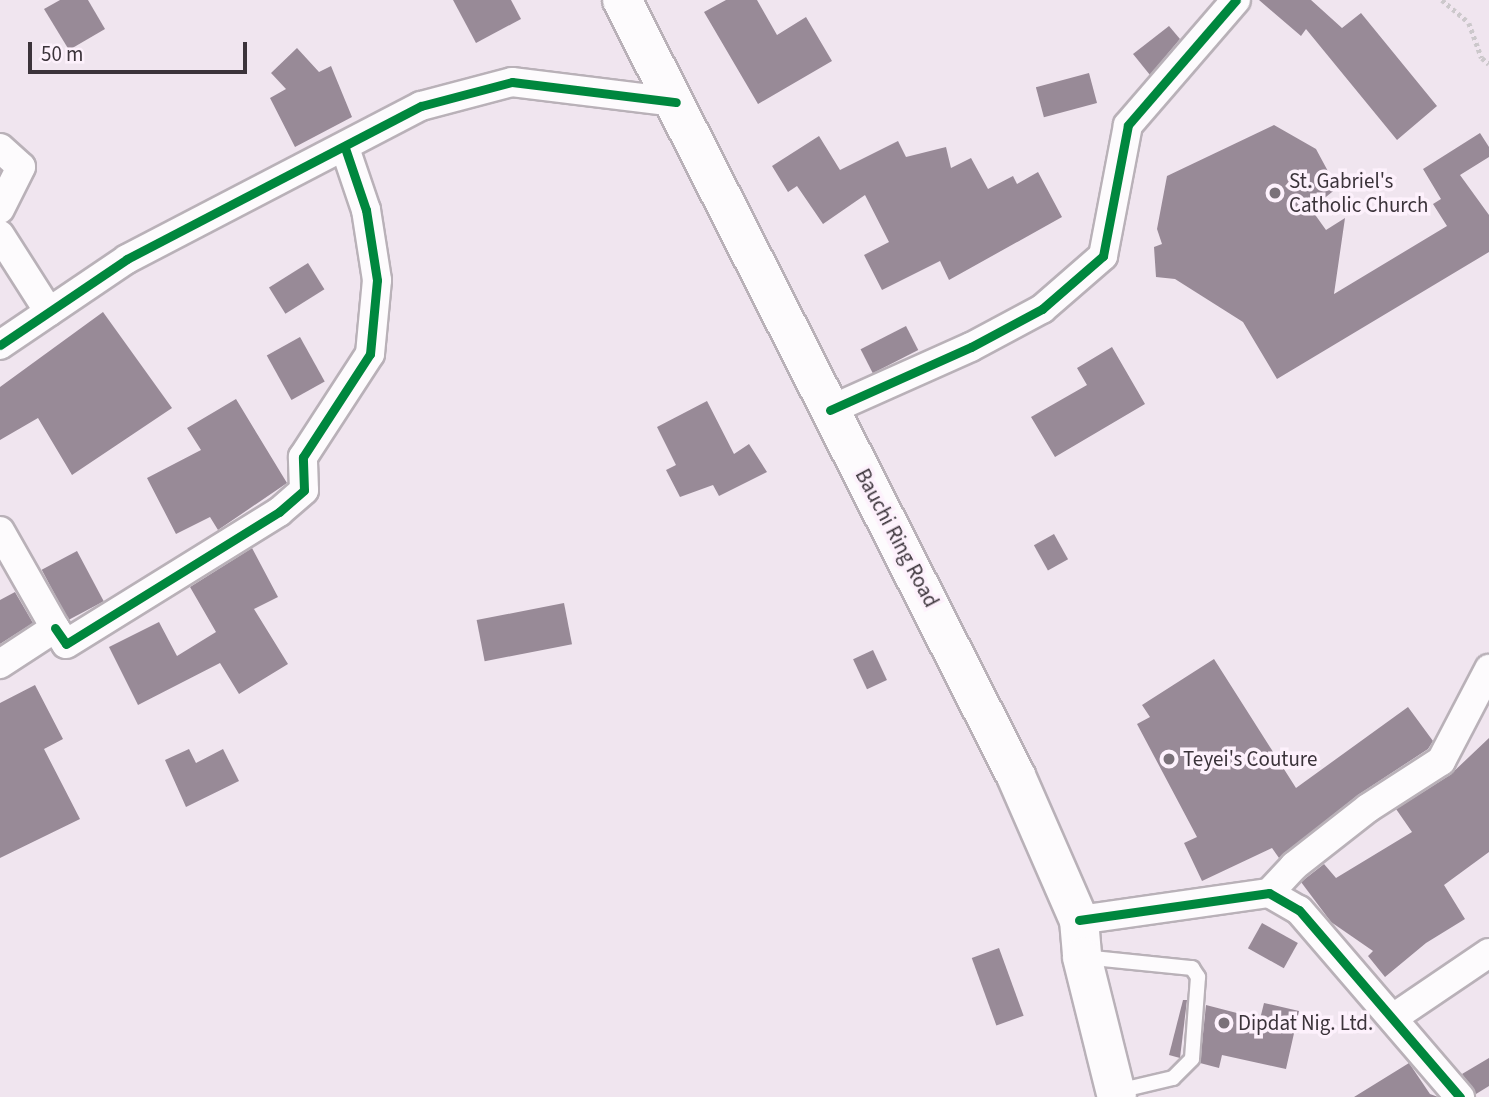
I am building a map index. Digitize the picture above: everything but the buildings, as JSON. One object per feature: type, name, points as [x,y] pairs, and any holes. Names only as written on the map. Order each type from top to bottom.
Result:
[{"type":"main road","name":"Bauchi Ring Road","points":[[622,0],[830,410],[956,650],[1080,938],[1116,1094]]},
{"type":"street","points":[[830,410],[971,347],[1042,309],[1103,256],[1128,125],[1236,0]]},
{"type":"street","points":[[0,345],[127,259],[345,148],[421,106],[512,82],[676,102]]},
{"type":"street","points":[[0,148],[21,167],[0,209]]},
{"type":"street","points":[[0,531],[66,644],[279,512],[304,490],[303,457],[370,354],[377,280],[366,209],[345,148]]},
{"type":"street","points":[[0,235],[49,312]]},
{"type":"street","points":[[0,664],[55,628]]},
{"type":"street","points":[[1080,938],[1269,893],[1294,866],[1368,807],[1441,761],[1489,668]]},
{"type":"street","points":[[1269,893],[1298,910],[1460,1097]]},
{"type":"street","points":[[1393,1018],[1489,953]]},
{"type":"lane","points":[[1080,938],[1192,968],[1198,976],[1192,1059],[1173,1077],[1116,1094]]},
{"type":"path","points":[[1442,0],[1469,23],[1482,58],[1489,64]]},
{"type":"cycle path","points":[[830,410],[971,347],[1042,309],[1103,256],[1128,125],[1236,0]]},
{"type":"cycle path","points":[[0,345],[127,259],[421,106],[512,82],[676,102]]},
{"type":"cycle path","points":[[55,628],[66,644],[279,512],[304,490],[303,457],[370,354],[377,280],[366,210],[345,148]]},
{"type":"cycle path","points":[[1079,920],[1269,893],[1299,910],[1460,1097]]},
{"type":"place","name":"St. Gabriel's Catholic Church","points":[[1275,193]]},
{"type":"place","name":"Teyei's Couture","points":[[1169,759]]},
{"type":"place","name":"Dipdat Nig. Ltd.","points":[[1224,1023]]}]
